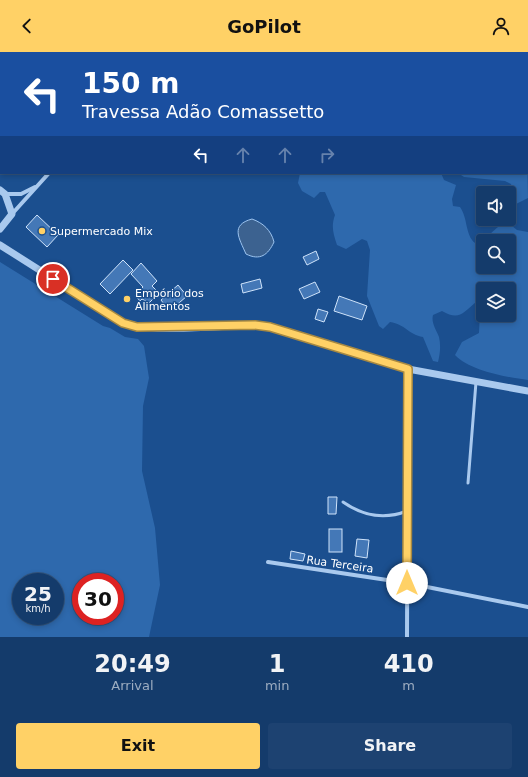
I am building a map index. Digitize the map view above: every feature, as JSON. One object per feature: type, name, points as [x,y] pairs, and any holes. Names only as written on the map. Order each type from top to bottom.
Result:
[{"type":"street","points":[[0,229],[48,174]]},
{"type":"street","points":[[12,214],[3,192],[21,194],[37,186]]},
{"type":"street","points":[[0,245],[123,323],[137,327],[255,325],[270,327],[408,369],[528,391]]},
{"type":"street","points":[[407,637],[408,369]]},
{"type":"street","name":"Rua Terceira","points":[[268,562],[407,583],[528,607]]},
{"type":"lane","points":[[468,483],[476,382]]},
{"type":"lane","points":[[343,502],[355,510],[370,515],[383,517],[407,511]]},
{"type":"shaded area","points":[[300,174],[441,174],[444,180],[456,185],[452,199],[453,206],[460,207],[463,211],[470,236],[476,243],[476,274],[516,274],[516,234],[490,234],[499,226],[512,226],[517,230],[528,232],[528,380],[499,375],[479,369],[462,361],[455,355],[462,342],[479,333],[479,322],[516,322],[516,282],[476,282],[476,302],[464,312],[453,315],[442,311],[433,315],[433,323],[439,337],[440,353],[438,362],[433,361],[423,337],[414,334],[395,323],[390,322],[383,329],[379,326],[367,296],[370,250],[367,241],[362,239],[346,249],[337,245],[333,230],[335,215],[325,192],[320,192],[314,198],[302,191],[298,183]]},
{"type":"shaded area","points":[[460,174],[527,174],[528,198],[516,204],[516,186],[512,186],[505,181],[464,177]]},
{"type":"shaded area","points":[[252,219],[266,228],[271,234],[274,242],[263,256],[259,257],[246,254],[238,233],[241,225]]},
{"type":"shaded area","points":[[0,262],[103,326],[110,328],[125,337],[138,339],[144,346],[149,378],[143,406],[142,471],[155,528],[160,585],[149,637],[0,637]]},
{"type":"building","name":"Supermercado Mix","points":[[37,215],[58,235],[47,247],[26,227]]},
{"type":"building","points":[[316,251],[319,259],[307,265],[303,257]]},
{"type":"building","points":[[123,260],[133,270],[110,294],[100,284]]},
{"type":"building","points":[[141,263],[157,281],[152,286],[159,293],[149,303],[142,299],[140,301],[135,295],[143,287],[131,274]]},
{"type":"building","points":[[260,279],[262,288],[243,293],[241,284]]},
{"type":"building","points":[[315,282],[320,292],[304,299],[299,289]]},
{"type":"building","points":[[178,285],[187,296],[172,309],[169,306],[167,308],[161,300]]},
{"type":"building","points":[[339,296],[367,306],[362,320],[334,311]]},
{"type":"building","points":[[318,309],[328,312],[324,322],[315,319]]},
{"type":"building","points":[[328,497],[337,497],[336,514],[328,514]]},
{"type":"building","points":[[329,529],[342,529],[342,552],[329,552]]},
{"type":"building","points":[[357,539],[369,540],[367,558],[355,556]]},
{"type":"building","points":[[291,551],[305,554],[303,561],[290,559]]},
{"type":"place","name":"Supermercado Mix","points":[[42,231]]},
{"type":"place","name":"Empório dos Alimentos","points":[[127,299]]},
{"type":"route","points":[[53,279],[123,323],[137,327],[255,325],[270,327],[408,369],[407,583]]}]
